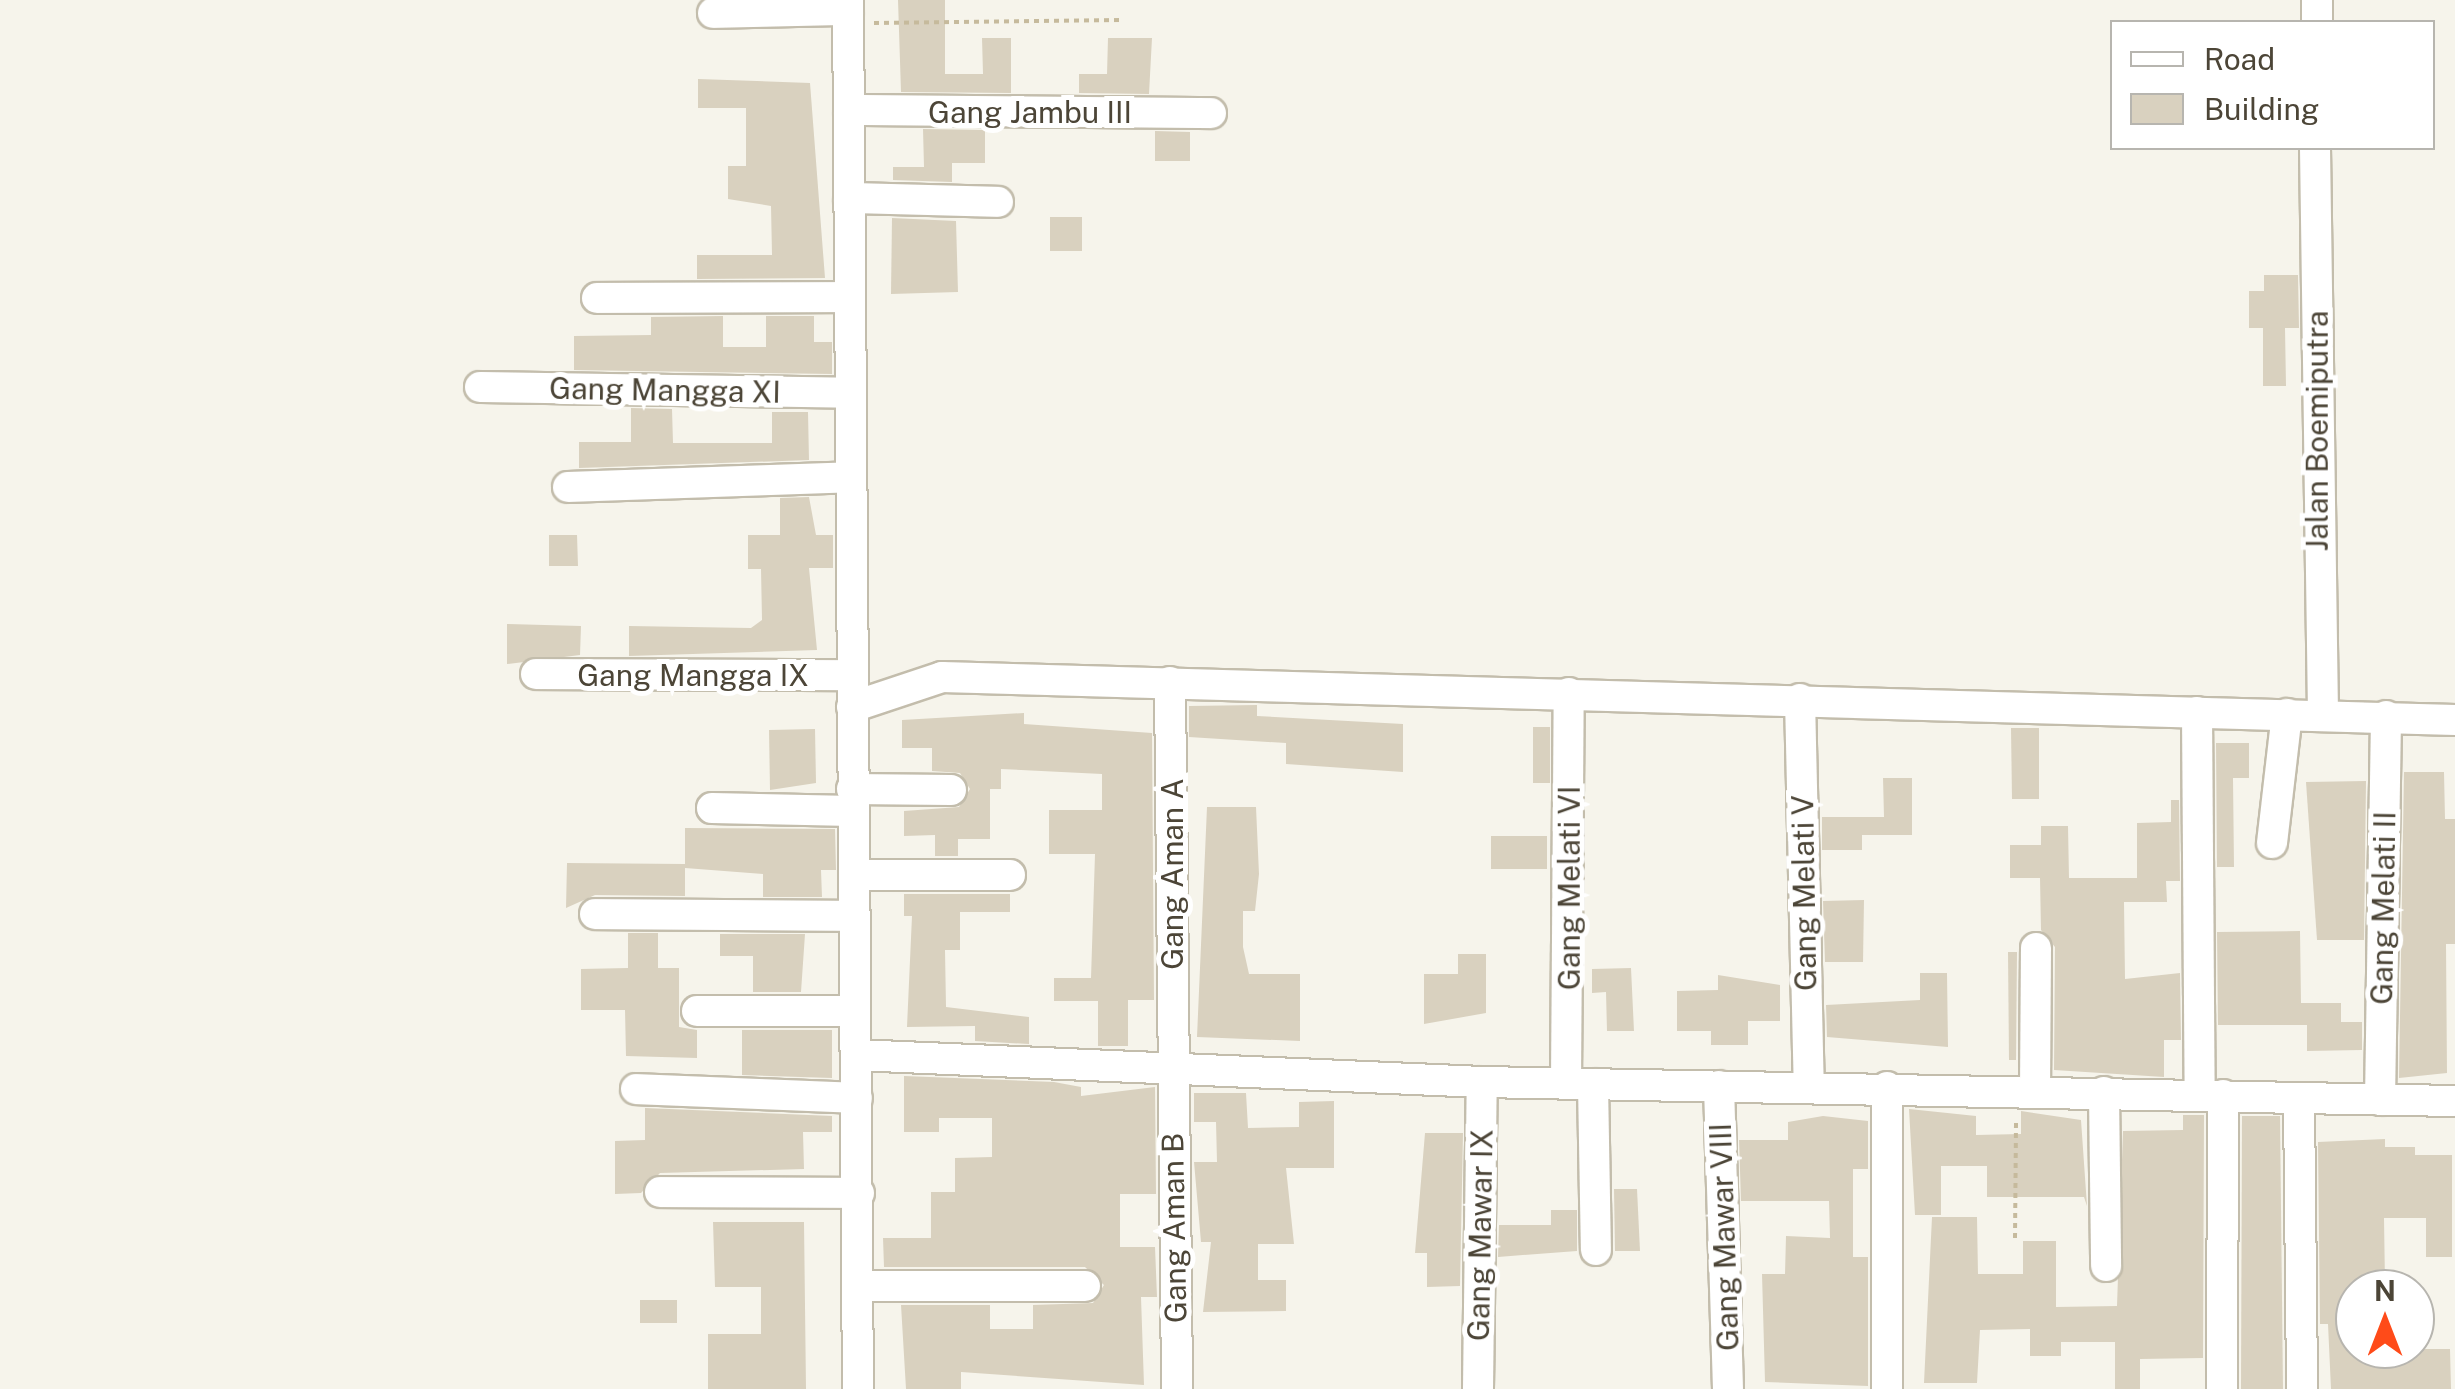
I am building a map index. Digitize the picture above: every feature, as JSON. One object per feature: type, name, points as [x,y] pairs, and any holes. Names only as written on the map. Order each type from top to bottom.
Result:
[{"type":"street","points":[[713,14],[848,11],[858,1389]]},
{"type":"street","name":"Gang Jambu III","points":[[848,110],[1211,113]]},
{"type":"street","name":"Jalan Boemiputra","points":[[2315,150],[2323,715]]},
{"type":"street","points":[[848,198],[998,202]]},
{"type":"street","points":[[597,298],[849,298]]},
{"type":"street","name":"Gang Mangga XI","points":[[480,387],[851,393]]},
{"type":"street","points":[[568,487],[850,477]]},
{"type":"street","name":"Gang Mangga IX","points":[[536,674],[850,675]]},
{"type":"street","points":[[852,707],[942,677],[2455,720]]},
{"type":"street","name":"Gang Aman A","points":[[1170,682],[1171,1066]]},
{"type":"street","name":"Gang Melati VI","points":[[1569,693],[1580,1083],[1596,1250]]},
{"type":"street","name":"Gang Melati V","points":[[1800,699],[1809,1086]]},
{"type":"street","points":[[2198,712],[2222,1389]]},
{"type":"street","points":[[2272,843],[2287,714]]},
{"type":"street","name":"Gang Melati II","points":[[2380,1100],[2386,716]]},
{"type":"street","points":[[712,808],[951,790]]},
{"type":"street","points":[[855,874],[1010,875]]},
{"type":"street","points":[[595,914],[853,916]]},
{"type":"street","points":[[2026,1090],[2036,948]]},
{"type":"street","points":[[697,1011],[855,1011]]},
{"type":"street","points":[[856,1055],[1482,1082],[2026,1090],[2455,1102]]},
{"type":"street","name":"Gang Aman B","points":[[1171,1066],[1177,1389]]},
{"type":"street","name":"Gang Mawar IX","points":[[1478,1389],[1482,1082]]},
{"type":"street","name":"Gang Mawar VIII","points":[[1719,1086],[1728,1389]]},
{"type":"street","points":[[1887,1088],[1887,1389]]},
{"type":"street","points":[[636,1089],[857,1098]]},
{"type":"street","points":[[2104,1092],[2106,1266]]},
{"type":"street","points":[[2299,1098],[2302,1389]]},
{"type":"street","points":[[660,1192],[859,1193]]},
{"type":"street","points":[[860,1286],[1085,1286]]},
{"type":"path","points":[[848,11],[1121,20]]},
{"type":"path","points":[[2015,1238],[2026,1090]]},
{"type":"building","points":[[898,0],[945,0],[945,74],[983,74],[982,38],[1011,38],[1011,93],[901,92]]},
{"type":"building","points":[[1108,38],[1152,38],[1149,94],[1079,93],[1079,74],[1107,74]]},
{"type":"building","points":[[698,79],[810,83],[825,278],[697,279],[697,255],[772,255],[771,206],[728,199],[728,166],[746,166],[746,108],[698,108]]},
{"type":"building","points":[[923,129],[985,130],[985,163],[952,163],[952,182],[893,180],[893,167],[924,167]]},
{"type":"building","points":[[1155,131],[1190,132],[1190,161],[1155,161]]},
{"type":"building","points":[[1050,217],[1082,217],[1082,251],[1050,251]]},
{"type":"building","points":[[892,218],[956,221],[958,292],[891,294]]},
{"type":"building","points":[[2264,275],[2298,275],[2299,328],[2285,328],[2286,386],[2263,386],[2263,328],[2249,328],[2249,291],[2264,291]]},
{"type":"building","points":[[723,316],[723,347],[766,347],[766,316],[814,316],[814,342],[832,342],[832,374],[574,370],[574,336],[651,335],[651,317]]},
{"type":"building","points":[[631,408],[672,409],[673,443],[772,443],[772,412],[808,412],[809,460],[579,468],[579,442],[631,442]]},
{"type":"building","points":[[809,497],[816,535],[833,535],[833,568],[809,568],[817,650],[629,656],[629,626],[751,628],[762,620],[761,569],[748,569],[748,535],[780,535],[780,498]]},
{"type":"building","points":[[549,535],[577,535],[578,566],[549,566]]},
{"type":"building","points":[[507,624],[581,626],[580,655],[507,664]]},
{"type":"building","points":[[1257,705],[1257,716],[1403,724],[1403,772],[1286,764],[1286,743],[1189,737],[1189,706]]},
{"type":"building","points":[[1024,713],[1024,724],[1152,733],[1154,1000],[1128,1000],[1128,1046],[1098,1046],[1098,1001],[1054,1001],[1054,978],[1091,978],[1095,854],[1049,854],[1049,810],[1102,810],[1102,774],[1001,769],[1001,789],[990,789],[990,839],[958,839],[958,856],[935,856],[935,835],[904,836],[904,811],[959,807],[970,789],[960,773],[932,771],[932,748],[902,748],[902,720]]},
{"type":"building","points":[[1533,727],[1550,727],[1550,783],[1533,783]]},
{"type":"building","points":[[2011,728],[2039,728],[2039,799],[2012,799]]},
{"type":"building","points":[[815,729],[816,783],[770,790],[769,730]]},
{"type":"building","points":[[2216,743],[2249,743],[2249,778],[2233,778],[2234,867],[2217,867]]},
{"type":"building","points":[[2404,772],[2444,772],[2445,819],[2455,819],[2455,944],[2446,944],[2447,1073],[2399,1078]]},
{"type":"building","points":[[1883,778],[1912,778],[1912,835],[1862,835],[1862,850],[1822,850],[1822,817],[1884,817]]},
{"type":"building","points":[[2366,781],[2364,940],[2317,940],[2306,782]]},
{"type":"building","points":[[2171,800],[2179,800],[2180,881],[2166,881],[2167,902],[2124,902],[2125,979],[2180,973],[2181,1040],[2164,1040],[2164,1077],[2054,1070],[2055,947],[2041,930],[2040,878],[2010,878],[2010,845],[2041,845],[2041,826],[2068,826],[2069,878],[2137,878],[2137,823],[2171,822]]},
{"type":"building","points":[[1207,807],[1256,807],[1259,874],[1255,911],[1243,911],[1243,947],[1249,974],[1300,974],[1300,1041],[1197,1037]]},
{"type":"building","points":[[685,828],[835,829],[836,870],[821,870],[822,897],[763,897],[763,874],[685,868]]},
{"type":"building","points":[[1491,836],[1547,836],[1547,869],[1491,869]]},
{"type":"building","points":[[567,863],[685,864],[685,896],[595,895],[566,908]]},
{"type":"building","points":[[904,894],[1010,894],[1010,912],[960,912],[960,950],[945,950],[946,1007],[1029,1017],[1029,1044],[975,1041],[975,1026],[907,1027],[912,916],[904,916]]},
{"type":"building","points":[[1864,900],[1863,962],[1825,962],[1823,901]]},
{"type":"building","points":[[2300,931],[2301,1003],[2341,1003],[2341,1022],[2362,1022],[2362,1050],[2307,1051],[2307,1025],[2218,1025],[2217,932]]},
{"type":"building","points":[[628,933],[658,933],[658,968],[679,968],[679,1027],[697,1030],[697,1058],[626,1056],[625,1010],[581,1010],[581,969],[628,968]]},
{"type":"building","points":[[720,934],[805,934],[801,992],[753,992],[753,956],[720,956]]},
{"type":"building","points":[[2008,952],[2017,952],[2016,1060],[2009,1060]]},
{"type":"building","points":[[1458,954],[1486,954],[1486,1013],[1424,1024],[1424,974],[1458,974]]},
{"type":"building","points":[[1631,968],[1634,1031],[1607,1031],[1606,992],[1592,993],[1592,969]]},
{"type":"building","points":[[1920,973],[1947,973],[1948,1047],[1827,1037],[1826,1005],[1920,1000]]},
{"type":"building","points":[[1718,975],[1780,985],[1780,1021],[1748,1021],[1748,1045],[1711,1045],[1711,1031],[1677,1031],[1677,991],[1718,990]]},
{"type":"building","points":[[742,1030],[832,1030],[832,1078],[742,1075]]},
{"type":"building","points":[[904,1076],[1054,1082],[1081,1087],[1081,1096],[1155,1087],[1156,1194],[1120,1194],[1120,1247],[1155,1247],[1157,1297],[1141,1297],[1144,1385],[961,1372],[961,1389],[906,1389],[901,1305],[990,1305],[990,1329],[1033,1329],[1033,1305],[1093,1303],[1104,1285],[1085,1267],[884,1267],[883,1238],[931,1238],[931,1192],[955,1192],[955,1158],[992,1157],[992,1118],[939,1118],[939,1132],[904,1132]]},
{"type":"building","points":[[1194,1093],[1246,1093],[1248,1128],[1299,1127],[1299,1102],[1334,1101],[1334,1168],[1286,1168],[1294,1244],[1258,1244],[1258,1280],[1286,1280],[1286,1311],[1203,1312],[1211,1242],[1201,1242],[1194,1162],[1217,1162],[1216,1122],[1194,1122]]},
{"type":"building","points":[[645,1108],[832,1116],[832,1132],[803,1132],[804,1169],[660,1173],[641,1193],[615,1194],[615,1141],[645,1140]]},
{"type":"building","points":[[1909,1109],[1976,1116],[1976,1135],[2021,1134],[2021,1111],[2081,1120],[2087,1206],[2084,1197],[1987,1197],[1987,1166],[1941,1166],[1941,1215],[1915,1215]]},
{"type":"building","points":[[2183,1115],[2204,1115],[2203,1358],[2140,1359],[2140,1389],[2115,1389],[2115,1342],[2061,1342],[2061,1356],[2030,1356],[2030,1329],[1980,1330],[1977,1383],[1924,1383],[1932,1217],[1977,1217],[1978,1274],[2023,1274],[2023,1241],[2056,1241],[2056,1307],[2117,1306],[2123,1131],[2183,1130]]},
{"type":"building","points":[[1823,1116],[1868,1121],[1868,1169],[1853,1169],[1853,1257],[1868,1257],[1868,1386],[1765,1382],[1762,1274],[1785,1274],[1786,1236],[1830,1238],[1829,1201],[1741,1201],[1739,1140],[1788,1140],[1788,1122]]},
{"type":"building","points":[[2242,1116],[2280,1116],[2283,1389],[2241,1389]]},
{"type":"building","points":[[1425,1133],[1463,1133],[1460,1286],[1427,1287],[1427,1253],[1415,1253]]},
{"type":"building","points":[[2385,1139],[2385,1147],[2415,1147],[2415,1155],[2452,1155],[2452,1257],[2426,1257],[2426,1218],[2384,1218],[2385,1269],[2335,1269],[2335,1369],[2435,1369],[2435,1349],[2450,1349],[2451,1389],[2331,1389],[2328,1324],[2320,1324],[2318,1142]]},
{"type":"building","points":[[1614,1189],[1637,1189],[1640,1251],[1615,1251]]},
{"type":"building","points":[[1551,1210],[1577,1210],[1577,1251],[1498,1257],[1499,1225],[1551,1225]]},
{"type":"building","points":[[713,1222],[804,1222],[806,1389],[708,1389],[708,1334],[761,1334],[761,1287],[715,1287]]},
{"type":"building","points":[[640,1300],[677,1300],[677,1323],[640,1323]]}]
